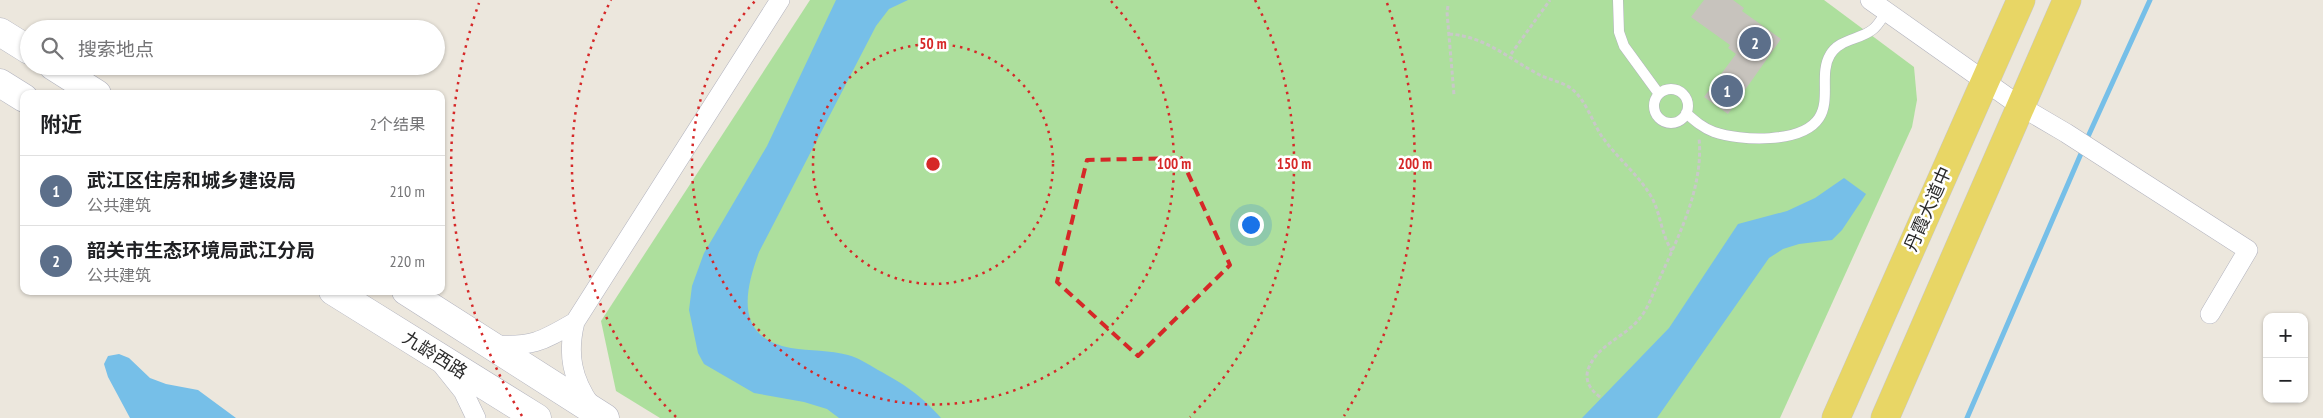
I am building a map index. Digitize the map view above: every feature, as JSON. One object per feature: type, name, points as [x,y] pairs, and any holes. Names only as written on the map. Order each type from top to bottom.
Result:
[{"type":"main road","name":"丹霞大道中","points":[[1836,418],[2021,0]]},
{"type":"main road","points":[[1885,418],[2067,0]]},
{"type":"main road","points":[[0,32],[20,44]]},
{"type":"main road","points":[[68,75],[91,90]]},
{"type":"main road","points":[[0,83],[20,96]]},
{"type":"main road","name":"九龄西路","points":[[339,295],[537,418]]},
{"type":"main road","points":[[412,295],[600,415]]},
{"type":"street","points":[[600,415],[582,394],[573,370],[571,340],[575,322],[780,0]]},
{"type":"street","points":[[1870,0],[2020,106],[2066,133],[2248,250],[2210,314]]},
{"type":"street","points":[[490,345],[510,346],[542,341],[575,322]]},
{"type":"street","points":[[434,355],[463,391],[476,418]]},
{"type":"lane","points":[[1618,0],[1620,32],[1624,46],[1659,94]]},
{"type":"lane","points":[[1686,112],[1695,122],[1716,132],[1743,138],[1778,137],[1804,130],[1814,124],[1822,112],[1829,56],[1841,44],[1873,30],[1886,12]]},
{"type":"lane","points":[[1668,89],[1678,91],[1688,103],[1686,112],[1676,122],[1661,120],[1654,112],[1659,94],[1668,89]]},
{"type":"path","points":[[1511,54],[1550,0]]},
{"type":"path","points":[[1448,6],[1454,96]]},
{"type":"path","points":[[1449,34],[1462,35],[1485,42],[1539,75],[1571,88],[1577,94],[1602,136],[1651,197],[1657,209],[1663,236],[1672,251]]},
{"type":"path","points":[[1600,397],[1593,393],[1588,384],[1587,374],[1590,364],[1599,352],[1633,326],[1644,313],[1679,234],[1697,178],[1699,142],[1695,122]]},
{"type":"highlighted area","points":[[1181,158],[1230,265],[1138,356],[1057,282],[1087,160]]},
{"type":"green space","points":[[810,0],[1824,0],[1914,67],[1917,100],[1912,127],[1780,418],[660,418],[616,391],[601,321]]},
{"type":"water","points":[[836,0],[908,0],[889,9],[876,26],[759,252],[750,283],[748,312],[752,324],[760,335],[773,343],[791,348],[834,352],[856,358],[912,391],[941,418],[839,418],[827,409],[804,402],[754,393],[704,364],[698,353],[689,310],[692,286],[704,253],[767,146]]},
{"type":"water","points":[[1844,178],[1866,194],[1842,230],[1832,240],[1799,244],[1783,249],[1769,258],[1657,418],[1582,418],[1669,328],[1738,224],[1787,211],[1815,198]]},
{"type":"water","points":[[119,354],[129,358],[150,378],[166,384],[198,390],[236,418],[130,418],[108,377],[104,364],[108,356]]},
{"type":"building","points":[[1704,0],[1733,0],[1744,8],[1742,11],[1781,39],[1728,114],[1704,97],[1736,54],[1728,48],[1730,45],[1691,17]]},
{"type":"waterway","points":[[2086,141],[2150,0]]},
{"type":"waterway","points":[[1967,418],[2083,149]]},
{"type":"place","name":"韶关市生态环境局武江分局","points":[[1755,43]]},
{"type":"place","name":"武江区住房和城乡建设局","points":[[1727,91]]}]
